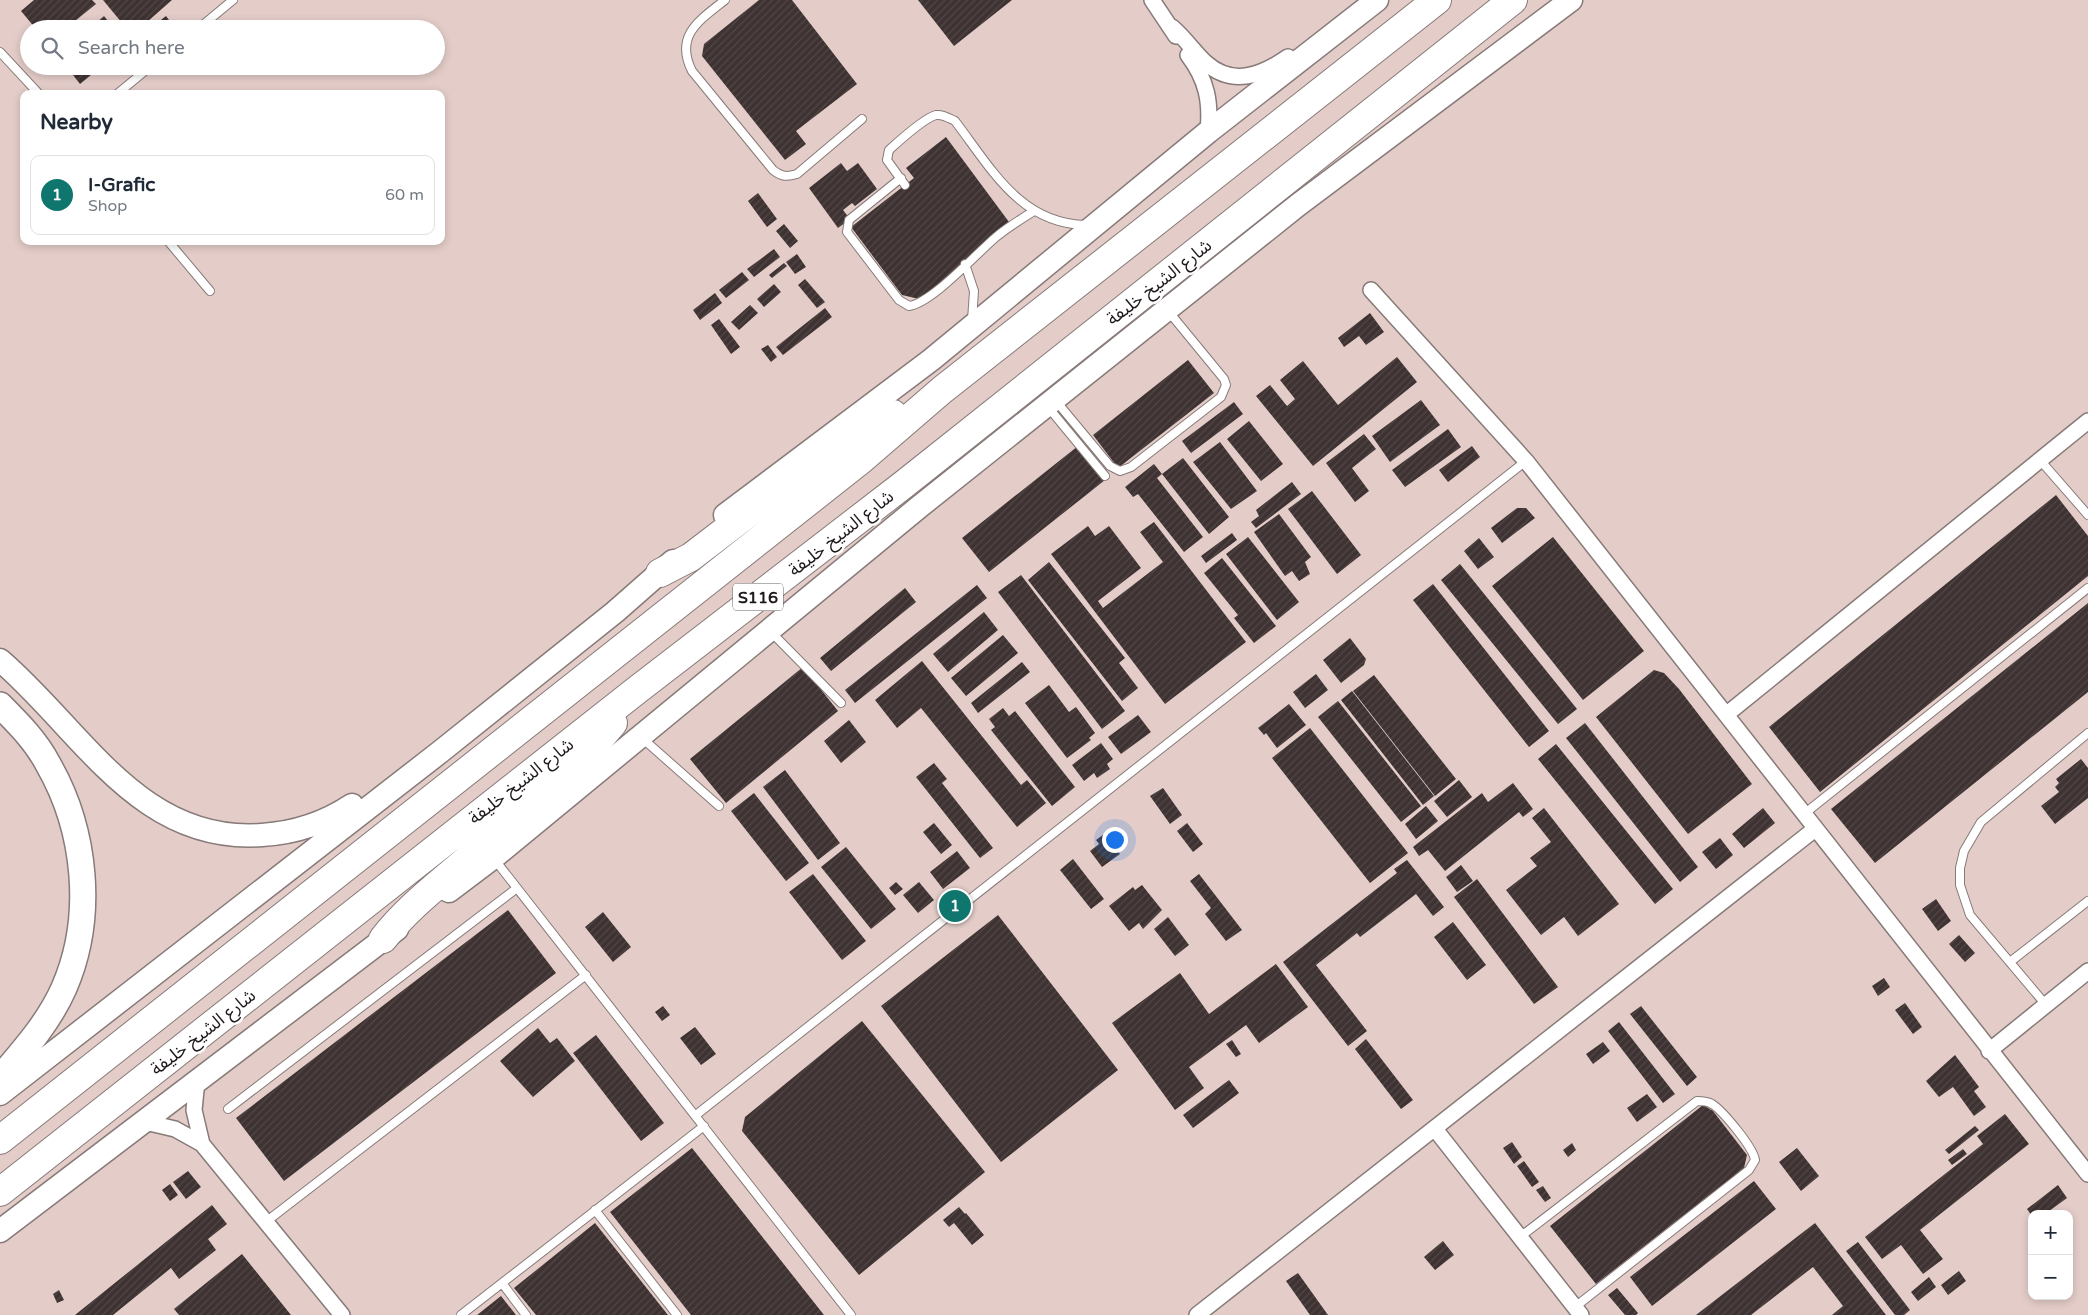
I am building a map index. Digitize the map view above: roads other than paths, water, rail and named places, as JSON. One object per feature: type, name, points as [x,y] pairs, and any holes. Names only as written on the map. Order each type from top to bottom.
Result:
[{"type":"highway","name":"S116","points":[[0,1140],[862,459],[942,390],[1437,0]]},
{"type":"highway","name":"شارع الشيخ خليفة","points":[[0,1192],[636,690],[903,485],[1513,0]]},
{"type":"highway","points":[[660,573],[691,557],[755,508],[880,422],[942,390]]},
{"type":"highway","points":[[383,938],[416,902],[588,753],[636,690]]},
{"type":"main road","points":[[0,1094],[440,752],[615,612],[755,491],[931,360],[1208,132],[1349,24],[1377,0]]},
{"type":"main road","points":[[0,1231],[145,1122],[383,938],[494,858],[769,630],[1298,205],[1571,0]]},
{"type":"main road","points":[[0,660],[47,705],[110,772],[141,799],[163,815],[190,826],[220,834],[249,836],[277,834],[315,824],[341,813],[407,765],[440,752]]},
{"type":"main road","points":[[0,705],[25,730],[48,763],[61,789],[77,836],[82,875],[81,913],[75,951],[64,987],[46,1022],[0,1078]]},
{"type":"street","points":[[1152,0],[1172,26],[1212,68],[1227,75],[1244,78],[1268,70],[1326,29],[1349,24]]},
{"type":"street","points":[[1172,26],[1180,45],[1205,83],[1209,99],[1208,132]]},
{"type":"street","points":[[1371,290],[1526,462],[1727,714],[1989,1051],[2088,1174]]},
{"type":"street","points":[[1727,714],[2088,421]]},
{"type":"street","points":[[1197,1315],[1815,829]]},
{"type":"street","points":[[1989,1051],[2088,971]]},
{"type":"street","points":[[197,1080],[194,1110],[202,1144]]},
{"type":"street","points":[[145,1122],[174,1129],[202,1144],[342,1315]]},
{"type":"street","points":[[1435,1129],[1578,1311]]},
{"type":"lane","points":[[209,20],[233,0]]},
{"type":"lane","points":[[725,0],[692,29],[687,39],[685,50],[687,61],[692,71],[773,170],[780,176],[788,177],[797,174],[862,119]]},
{"type":"lane","points":[[0,52],[20,74]]},
{"type":"lane","points":[[21,75],[35,90]]},
{"type":"lane","points":[[122,90],[140,75]]},
{"type":"lane","points":[[1034,211],[998,236],[921,302],[909,306],[899,300],[849,238],[847,232],[849,220],[903,182],[887,160],[889,150],[928,119],[937,115],[947,116],[955,121],[1009,191],[1034,211],[1064,222],[1096,225]]},
{"type":"lane","points":[[171,245],[210,291]]},
{"type":"lane","points":[[965,265],[974,291],[974,315],[970,327]]},
{"type":"lane","points":[[1051,402],[1110,466],[1120,471],[1131,468],[1214,402],[1224,391],[1224,379],[1167,310]]},
{"type":"lane","points":[[1051,402],[1105,476]]},
{"type":"lane","points":[[2040,460],[2088,515]]},
{"type":"lane","points":[[696,1115],[1526,462]]},
{"type":"lane","points":[[1804,814],[2088,588]]},
{"type":"lane","points":[[769,630],[841,704]]},
{"type":"lane","points":[[2046,1005],[1970,915],[1964,902],[1960,885],[1960,868],[1964,851],[1981,822],[2088,733]]},
{"type":"lane","points":[[641,736],[719,806]]},
{"type":"lane","points":[[494,858],[851,1315]]},
{"type":"lane","points":[[228,1109],[517,888]]},
{"type":"lane","points":[[2010,962],[2088,901]]},
{"type":"lane","points":[[266,1221],[586,975]]},
{"type":"lane","points":[[1520,1237],[1697,1101],[1704,1101],[1716,1107],[1751,1148],[1755,1160],[1749,1170],[1578,1311]]},
{"type":"lane","points":[[461,1315],[704,1126]]},
{"type":"lane","points":[[595,1210],[677,1315]]},
{"type":"lane","points":[[502,1283],[526,1315]]},
{"type":"place","name":"I-Grafic","points":[[955,906]]}]
